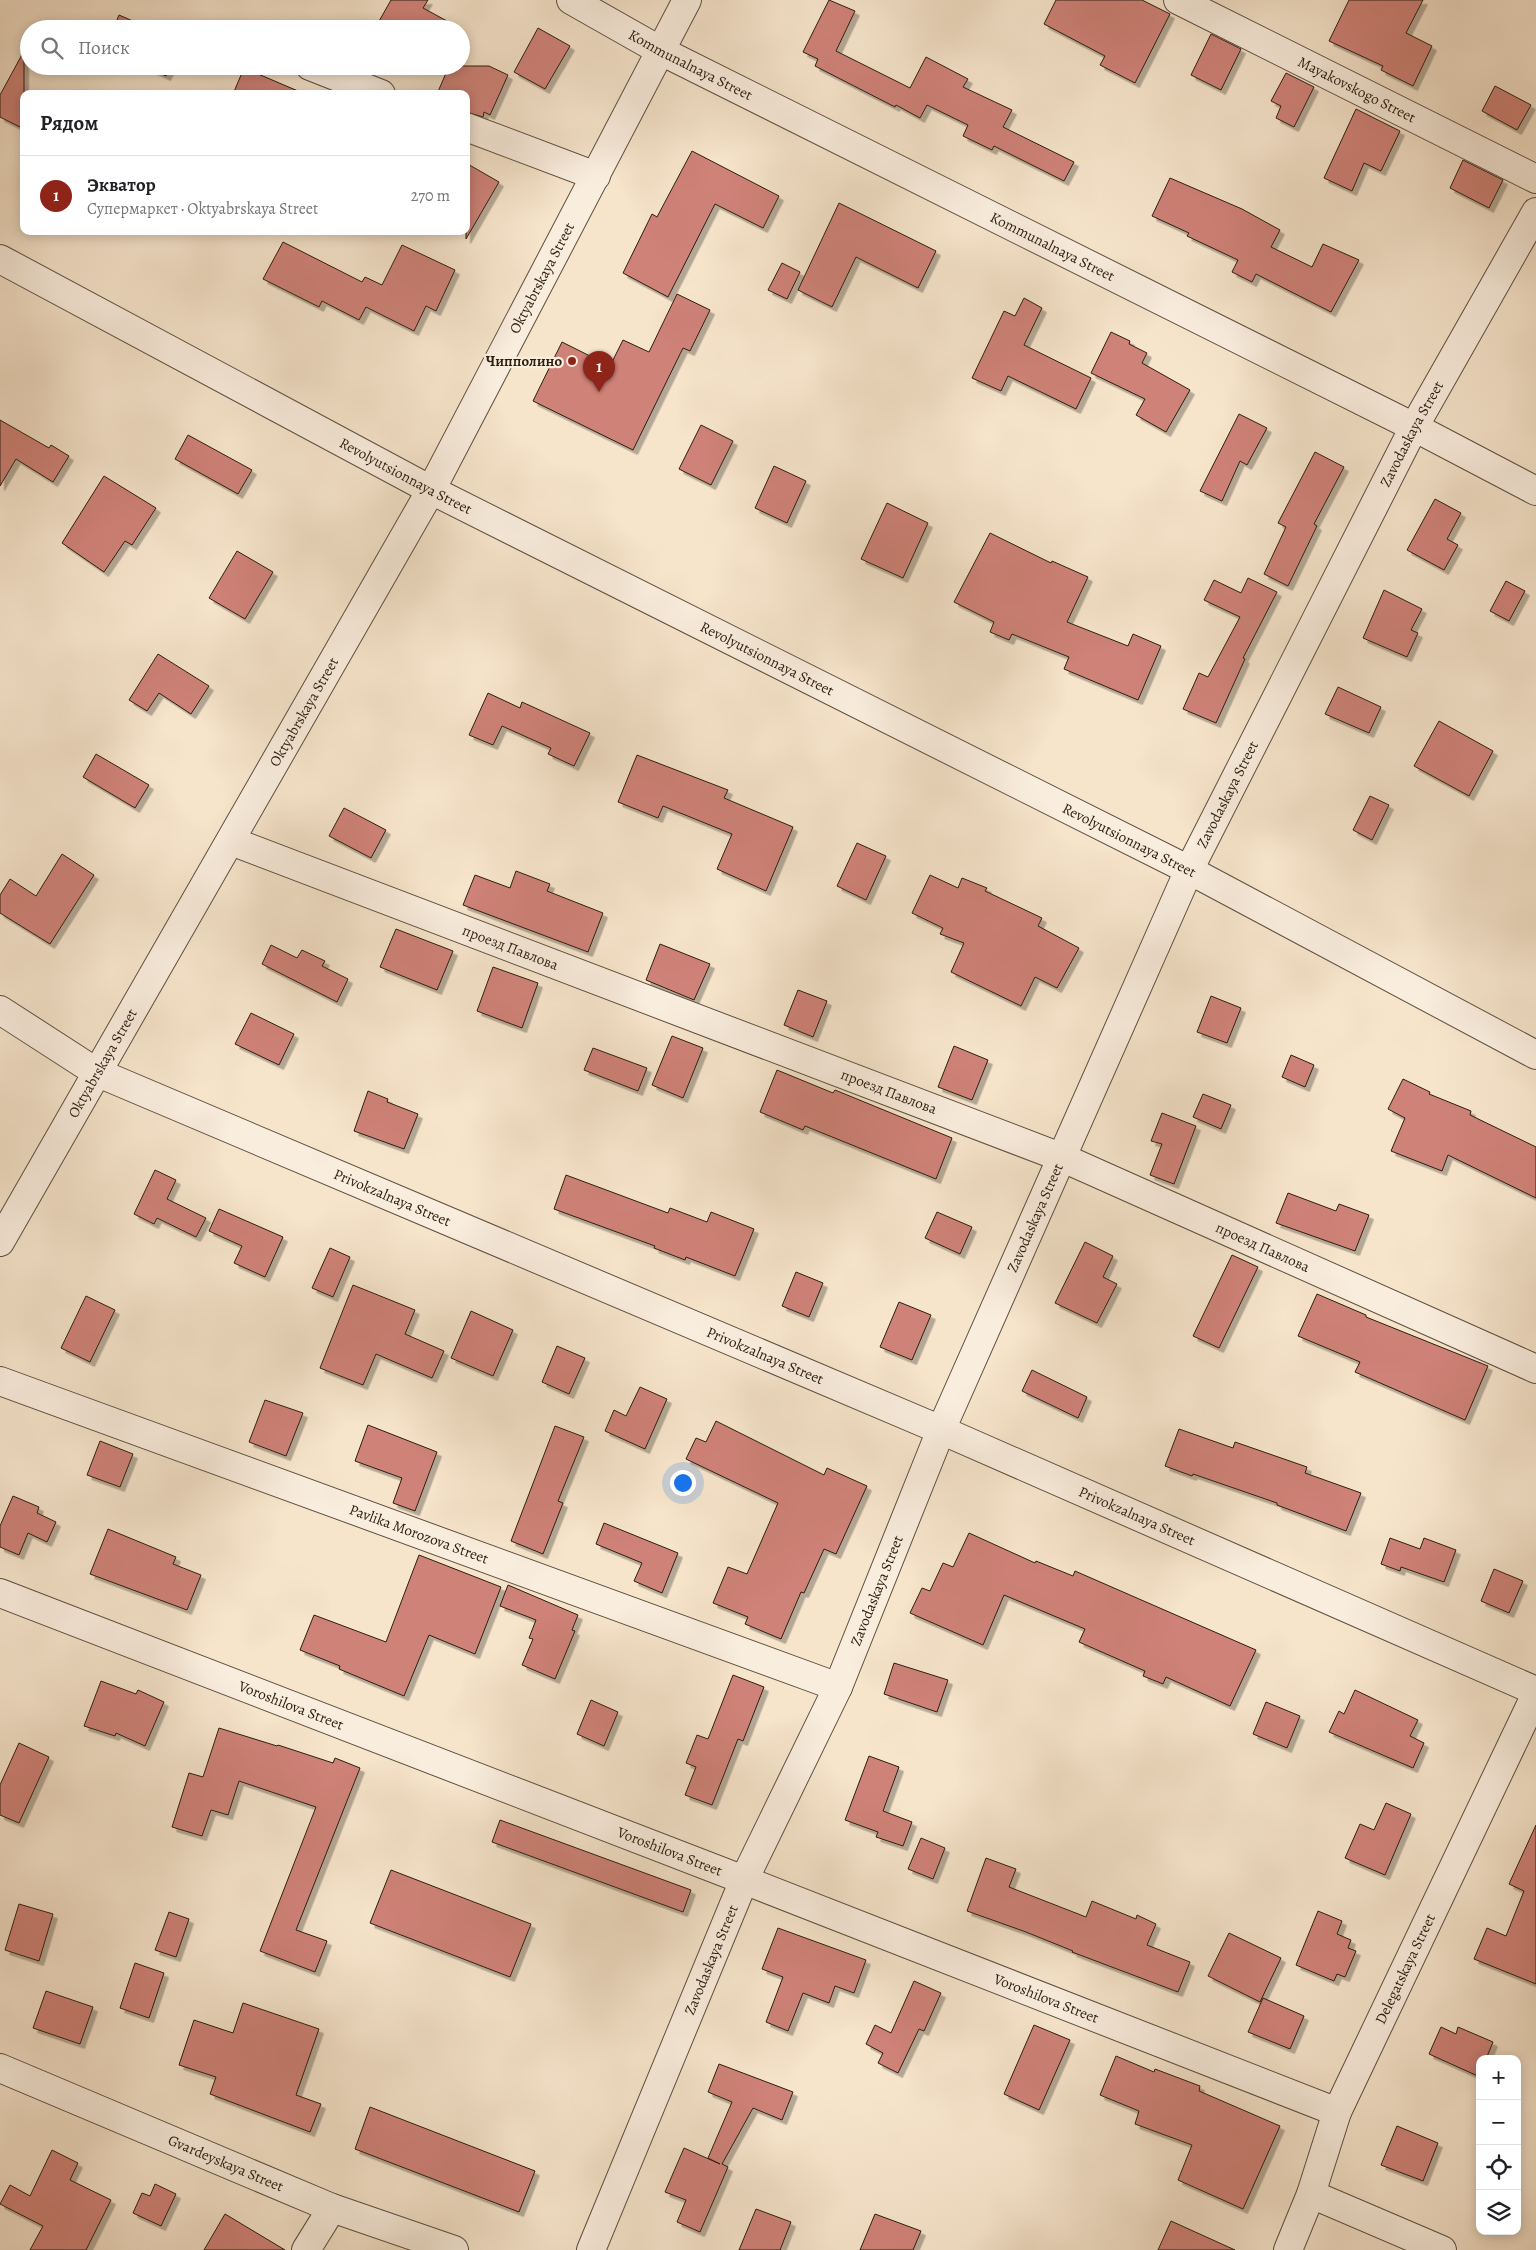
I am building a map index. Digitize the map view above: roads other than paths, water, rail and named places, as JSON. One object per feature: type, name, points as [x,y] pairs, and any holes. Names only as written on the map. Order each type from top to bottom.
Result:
[{"type":"street","name":"Kommunalnaya Street","points":[[571,0],[662,51],[1414,427],[1536,491]]},
{"type":"street","name":"Oktyabrskaya Street","points":[[0,1242],[431,490],[687,0]]},
{"type":"street","name":"Mayakovskogo Street","points":[[1178,0],[1536,179]]},
{"type":"street","points":[[333,75],[371,90]]},
{"type":"street","points":[[470,128],[596,176]]},
{"type":"street","name":"Zavodaskaya Street","points":[[591,2250],[744,1880],[838,1687],[941,1430],[1189,870],[1414,427],[1536,212]]},
{"type":"street","name":"Revolyutsionnaya Street","points":[[0,259],[431,490],[1189,870],[1536,1055]]},
{"type":"street","name":"проезд Павлова","points":[[231,840],[1063,1158],[1536,1369]]},
{"type":"street","name":"Privokzalnaya Street","points":[[0,1010],[96,1072],[941,1430],[1536,1692]]},
{"type":"street","name":"Pavlika Morozova Street","points":[[0,1381],[838,1687]]},
{"type":"street","name":"Voroshilova Street","points":[[0,1593],[744,1880],[1337,2112]]},
{"type":"street","name":"Delegatskaya Street","points":[[1288,2250],[1311,2194],[1337,2112],[1536,1692]]},
{"type":"street","name":"Gvardeyskaya Street","points":[[0,2068],[332,2208],[454,2250]]},
{"type":"street","points":[[1311,2194],[1442,2250]]},
{"type":"street","points":[[306,2250],[332,2208]]},
{"type":"place","name":"Чипполино","points":[[572,361]]},
{"type":"place","name":"Экватор","points":[[599,392]]}]
